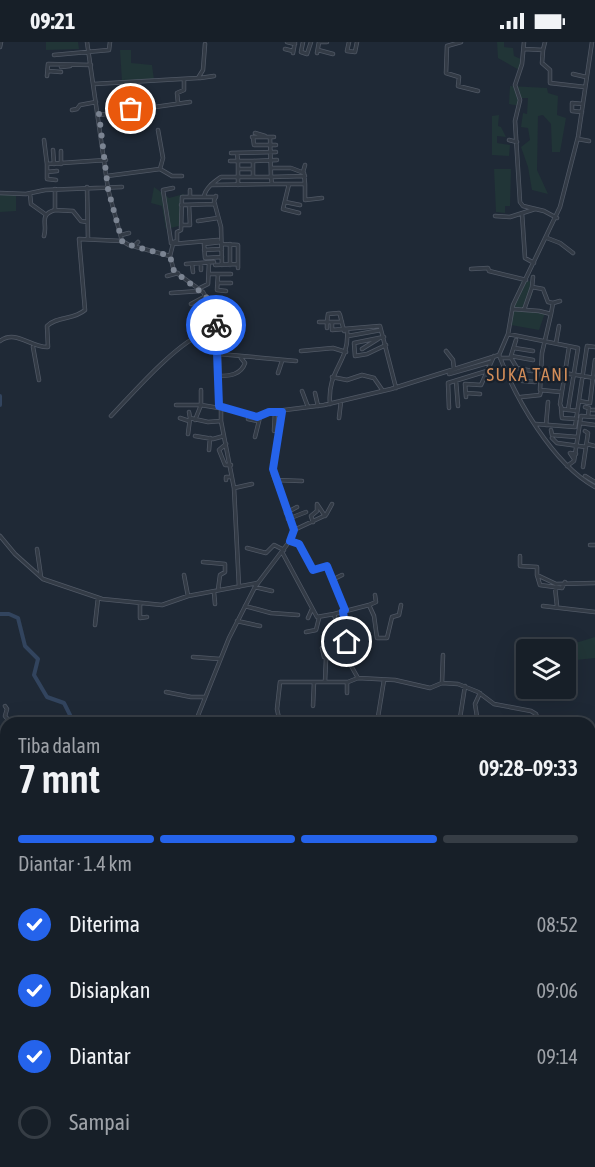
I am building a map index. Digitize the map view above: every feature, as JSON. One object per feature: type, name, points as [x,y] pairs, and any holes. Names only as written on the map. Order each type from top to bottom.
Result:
[{"type":"street","points":[[0,47],[1,42]]},
{"type":"street","points":[[87,42],[106,160],[108,189],[122,241]]},
{"type":"street","points":[[54,56],[89,54],[109,50],[110,42]]},
{"type":"street","points":[[285,49],[293,52],[295,43],[287,42]]},
{"type":"street","points":[[303,42],[302,52],[309,54],[311,42]]},
{"type":"street","points":[[327,42],[320,42],[317,52],[333,54]]},
{"type":"street","points":[[349,42],[347,51],[355,52],[357,42]]},
{"type":"street","points":[[461,42],[447,45],[446,73],[459,77],[458,86],[478,91]]},
{"type":"street","points":[[524,42],[515,85],[520,100],[515,121],[520,202],[523,206],[557,218]]},
{"type":"street","points":[[545,42],[542,63],[550,70],[550,83],[585,87]]},
{"type":"street","points":[[465,384],[481,385],[508,334],[512,309],[557,218],[578,139],[592,42]]},
{"type":"street","points":[[198,78],[203,70],[205,44]]},
{"type":"street","points":[[524,49],[543,50]]},
{"type":"street","points":[[590,58],[595,59]]},
{"type":"street","points":[[47,76],[48,64],[91,65]]},
{"type":"street","points":[[61,66],[62,77]]},
{"type":"street","points":[[48,71],[62,72]]},
{"type":"street","points":[[573,74],[586,77]]},
{"type":"street","points":[[94,84],[184,80],[214,76]]},
{"type":"street","points":[[178,103],[177,93],[184,90],[184,80]]},
{"type":"street","points":[[72,110],[78,109],[80,105],[96,102]]},
{"type":"street","points":[[99,114],[190,102]]},
{"type":"street","points":[[582,112],[572,111],[572,103],[583,104]]},
{"type":"street","points":[[158,130],[163,158],[160,170]]},
{"type":"street","points":[[272,184],[273,152],[271,145],[271,137],[254,135],[254,145],[271,145],[276,145]]},
{"type":"street","points":[[578,139],[589,141]]},
{"type":"street","points":[[44,140],[48,180],[56,180]]},
{"type":"street","points":[[509,140],[517,142]]},
{"type":"street","points":[[53,150],[54,164]]},
{"type":"street","points":[[62,164],[61,152],[66,152]]},
{"type":"street","points":[[231,153],[273,152]]},
{"type":"street","points":[[237,153],[238,185]]},
{"type":"street","points":[[84,155],[85,162]]},
{"type":"street","points":[[76,156],[77,162]]},
{"type":"street","points":[[69,157],[69,163]]},
{"type":"street","points":[[47,164],[106,160]]},
{"type":"street","points":[[230,161],[277,160]]},
{"type":"street","points":[[253,161],[253,177]]},
{"type":"street","points":[[305,165],[305,200],[322,198]]},
{"type":"street","points":[[271,168],[291,168],[304,174]]},
{"type":"street","points":[[238,169],[253,169]]},
{"type":"street","points":[[108,176],[160,170],[172,176],[182,176]]},
{"type":"street","points":[[47,172],[57,171]]},
{"type":"street","points":[[135,172],[138,177]]},
{"type":"street","points":[[204,196],[211,185],[221,177],[271,177],[304,174]]},
{"type":"street","points":[[289,184],[283,209],[299,213]]},
{"type":"street","points":[[211,185],[305,184]]},
{"type":"street","points":[[87,187],[88,239]]},
{"type":"street","points":[[0,193],[30,194],[55,189],[122,187]]},
{"type":"street","points":[[173,188],[163,190],[173,269],[206,296],[217,329],[221,421],[234,488],[239,587]]},
{"type":"street","points":[[54,210],[55,189]]},
{"type":"street","points":[[190,190],[190,197]]},
{"type":"street","points":[[30,194],[31,204],[45,214]]},
{"type":"street","points":[[171,244],[177,241],[177,233],[182,225],[182,197],[216,196],[214,204],[218,218],[222,265]]},
{"type":"street","points":[[285,201],[300,205]]},
{"type":"street","points":[[181,205],[214,204]]},
{"type":"street","points":[[182,225],[189,225],[189,205]]},
{"type":"street","points":[[495,216],[510,217],[535,209]]},
{"type":"street","points":[[45,214],[54,210],[73,211],[81,221],[87,222]]},
{"type":"street","points":[[189,213],[195,213]]},
{"type":"street","points":[[522,213],[525,258],[534,263]]},
{"type":"street","points":[[44,236],[45,214]]},
{"type":"street","points":[[190,220],[218,218]]},
{"type":"street","points":[[121,235],[129,233]]},
{"type":"street","points":[[547,238],[560,243],[573,253]]},
{"type":"street","points":[[560,243],[563,238]]},
{"type":"street","points":[[0,341],[4,338],[16,337],[33,346],[48,346],[46,328],[53,321],[70,318],[85,310],[78,240],[122,241],[170,256]]},
{"type":"street","points":[[134,246],[138,242]]},
{"type":"street","points":[[171,244],[220,242],[238,245],[238,266],[213,263],[186,264]]},
{"type":"street","points":[[220,242],[205,243],[204,250],[206,258],[222,257]]},
{"type":"street","points":[[230,244],[230,265]]},
{"type":"street","points":[[204,250],[222,249]]},
{"type":"street","points":[[201,263],[201,270]]},
{"type":"street","points":[[171,293],[200,289],[208,284],[213,263]]},
{"type":"street","points":[[192,264],[193,272]]},
{"type":"street","points":[[471,269],[487,267],[489,271],[526,280]]},
{"type":"street","points":[[167,276],[178,273]]},
{"type":"street","points":[[210,274],[231,274]]},
{"type":"street","points":[[218,274],[218,290],[226,291]]},
{"type":"street","points":[[524,310],[533,277]]},
{"type":"street","points":[[218,283],[231,283]]},
{"type":"street","points":[[532,287],[543,289],[548,302],[560,301]]},
{"type":"street","points":[[191,304],[206,296]]},
{"type":"street","points":[[521,397],[540,395],[544,340],[553,303]]},
{"type":"street","points":[[512,309],[551,314]]},
{"type":"street","points":[[325,328],[328,314],[338,313],[348,336],[346,352],[332,377],[330,404]]},
{"type":"street","points":[[325,322],[342,322]]},
{"type":"street","points":[[325,322],[332,330],[345,331],[377,325],[382,330],[396,388]]},
{"type":"street","points":[[111,416],[162,364],[199,335],[217,329],[234,328]]},
{"type":"street","points":[[548,329],[559,329],[556,343]]},
{"type":"street","points":[[348,336],[382,330]]},
{"type":"street","points":[[362,333],[362,356]]},
{"type":"street","points":[[508,334],[579,348],[568,410]]},
{"type":"street","points":[[382,337],[354,344],[355,357],[386,345]]},
{"type":"street","points":[[362,349],[382,337]]},
{"type":"street","points":[[516,340],[511,357],[517,368],[532,371]]},
{"type":"street","points":[[33,346],[39,380]]},
{"type":"street","points":[[567,466],[576,454],[579,401],[587,346],[595,347]]},
{"type":"street","points":[[569,347],[561,392],[562,418],[595,425]]},
{"type":"street","points":[[301,351],[333,348],[346,352]]},
{"type":"street","points":[[514,348],[533,351]]},
{"type":"street","points":[[446,351],[453,360],[454,369]]},
{"type":"street","points":[[219,354],[296,361]]},
{"type":"street","points":[[219,376],[233,375],[243,368],[244,363],[239,357]]},
{"type":"street","points":[[449,374],[495,358],[511,357],[533,360]]},
{"type":"street","points":[[495,358],[512,380],[535,424],[567,466],[595,487]]},
{"type":"street","points":[[579,401],[590,403],[595,360]]},
{"type":"street","points":[[278,373],[282,361]]},
{"type":"street","points":[[248,419],[259,419],[275,412],[330,404],[464,368]]},
{"type":"street","points":[[464,368],[466,395],[480,394]]},
{"type":"street","points":[[448,408],[448,384],[487,371]]},
{"type":"street","points":[[472,385],[476,374]]},
{"type":"street","points":[[564,374],[594,378]]},
{"type":"street","points":[[332,377],[347,380],[362,375],[374,378],[382,391]]},
{"type":"street","points":[[512,380],[535,382]]},
{"type":"street","points":[[456,381],[458,406]]},
{"type":"street","points":[[195,420],[201,405],[201,390]]},
{"type":"street","points":[[302,391],[308,407]]},
{"type":"street","points":[[541,391],[561,392]]},
{"type":"street","points":[[315,393],[318,406]]},
{"type":"street","points":[[339,418],[342,401]]},
{"type":"street","points":[[546,425],[548,402]]},
{"type":"street","points":[[176,405],[221,408],[259,419]]},
{"type":"street","points":[[585,407],[589,408],[588,416]]},
{"type":"street","points":[[561,408],[578,411]]},
{"type":"street","points":[[188,434],[189,412]]},
{"type":"street","points":[[273,431],[275,412]]},
{"type":"street","points":[[282,412],[273,464],[275,480],[294,530]]},
{"type":"street","points":[[575,428],[581,415],[595,417]]},
{"type":"street","points":[[180,418],[221,421]]},
{"type":"street","points":[[255,437],[259,419]]},
{"type":"street","points":[[535,424],[575,428]]},
{"type":"street","points":[[551,430],[551,435],[576,438],[578,430],[575,428]]},
{"type":"street","points":[[583,467],[588,432],[585,431]]},
{"type":"street","points":[[195,436],[210,438],[224,436]]},
{"type":"street","points":[[209,450],[210,438]]},
{"type":"street","points":[[552,438],[556,443],[595,446]]},
{"type":"street","points":[[226,444],[219,450],[220,457],[225,465],[231,465]]},
{"type":"street","points":[[574,459],[568,453],[576,454]]},
{"type":"street","points":[[585,476],[595,482]]},
{"type":"street","points":[[226,480],[226,477],[232,477]]},
{"type":"street","points":[[275,480],[302,481]]},
{"type":"street","points":[[234,488],[252,484]]},
{"type":"street","points":[[313,522],[311,516],[317,511],[317,504],[325,516]]},
{"type":"street","points":[[197,717],[220,659],[257,583],[290,541],[294,530],[325,516],[332,504]]},
{"type":"street","points":[[286,513],[297,507]]},
{"type":"street","points":[[288,519],[306,512]]},
{"type":"street","points":[[0,536],[15,555],[41,578],[49,583],[98,598],[162,605],[188,596],[257,583]]},
{"type":"street","points":[[290,541],[299,544],[313,570],[327,566],[334,579],[344,611],[350,662],[358,678]]},
{"type":"street","points":[[247,548],[266,553],[274,545],[283,551],[318,618],[315,631],[306,632]]},
{"type":"street","points":[[38,549],[41,578]]},
{"type":"street","points":[[520,556],[520,566],[537,567],[540,585],[563,587],[566,582]]},
{"type":"street","points":[[203,562],[225,564],[225,573],[220,575],[215,604]]},
{"type":"street","points":[[184,575],[188,596]]},
{"type":"street","points":[[334,579],[342,575]]},
{"type":"street","points":[[537,575],[556,584],[566,582],[595,584]]},
{"type":"street","points":[[255,587],[272,591]]},
{"type":"street","points":[[555,587],[557,606]]},
{"type":"street","points":[[318,618],[369,605],[376,602],[375,595]]},
{"type":"street","points":[[95,625],[98,598]]},
{"type":"street","points":[[140,603],[140,619],[147,617]]},
{"type":"street","points":[[369,605],[374,616],[378,639],[388,638],[392,617],[399,615],[401,605]]},
{"type":"street","points":[[245,606],[271,613],[297,615]]},
{"type":"street","points":[[543,606],[595,612]]},
{"type":"street","points":[[308,618],[312,609]]},
{"type":"street","points":[[334,614],[341,640],[348,642]]},
{"type":"street","points":[[237,621],[260,626]]},
{"type":"street","points":[[325,682],[326,659],[322,649],[338,643]]},
{"type":"street","points":[[442,655],[442,683]]},
{"type":"street","points":[[194,657],[220,659]]},
{"type":"street","points":[[326,659],[350,662]]},
{"type":"street","points":[[279,717],[277,709],[280,682],[347,682],[358,678],[430,688],[442,683],[465,686],[480,693],[494,704],[531,711],[537,717]]},
{"type":"street","points":[[378,717],[384,680]]},
{"type":"street","points":[[313,706],[314,682]]},
{"type":"street","points":[[347,682],[347,693]]},
{"type":"street","points":[[460,717],[465,686]]},
{"type":"street","points":[[166,692],[204,697]]},
{"type":"street","points":[[477,717],[475,704],[480,693]]},
{"type":"street","points":[[5,706],[7,709],[5,717]]},
{"type":"street","points":[[154,1167],[162,1167]]},
{"type":"green space","points":[[46,42],[78,42],[79,49],[46,50]]},
{"type":"green space","points":[[497,42],[504,42],[504,47],[513,48],[514,56],[523,60],[521,71],[498,58]]},
{"type":"green space","points":[[120,50],[131,50],[131,63],[152,65],[154,80],[122,81]]},
{"type":"green space","points":[[510,86],[547,88],[548,93],[558,96],[557,115],[566,118],[560,152],[552,152],[551,124],[543,115],[538,116],[537,170],[548,194],[532,190],[528,167],[521,147],[530,140],[528,128],[521,127],[523,113],[527,114],[528,98],[522,98],[520,106],[509,104]]},
{"type":"green space","points":[[499,115],[498,126],[501,127],[506,137],[497,136],[497,143],[510,145],[509,156],[492,155],[492,116]]},
{"type":"green space","points":[[494,169],[511,169],[510,206],[505,206],[505,213],[496,212]]},
{"type":"green space","points":[[154,187],[169,198],[184,194],[179,226],[166,229],[162,206],[151,203]]},
{"type":"green space","points":[[0,192],[16,193],[16,211],[0,212]]},
{"type":"green space","points":[[522,280],[533,282],[532,295],[526,309],[545,313],[539,330],[511,325],[510,308]]},
{"type":"green space","points":[[595,637],[595,658],[576,660],[576,643]]},
{"type":"waterway","points":[[0,396],[0,405]]},
{"type":"waterway","points":[[0,614],[9,614],[18,618],[25,646],[38,659],[34,675],[47,697],[64,703],[71,717]]},
{"type":"way so far","points":[[131,109],[99,114],[108,189],[122,241],[169,255],[174,271],[199,288],[206,296],[216,325]]},
{"type":"district","name":"SUKA TANI","points":[[528,374]]},
{"type":"route","points":[[216,325],[219,354],[219,406],[257,417],[269,412],[282,412],[273,474],[294,530],[290,541],[299,544],[313,570],[327,566],[345,610],[343,611],[349,640],[347,642]]}]
